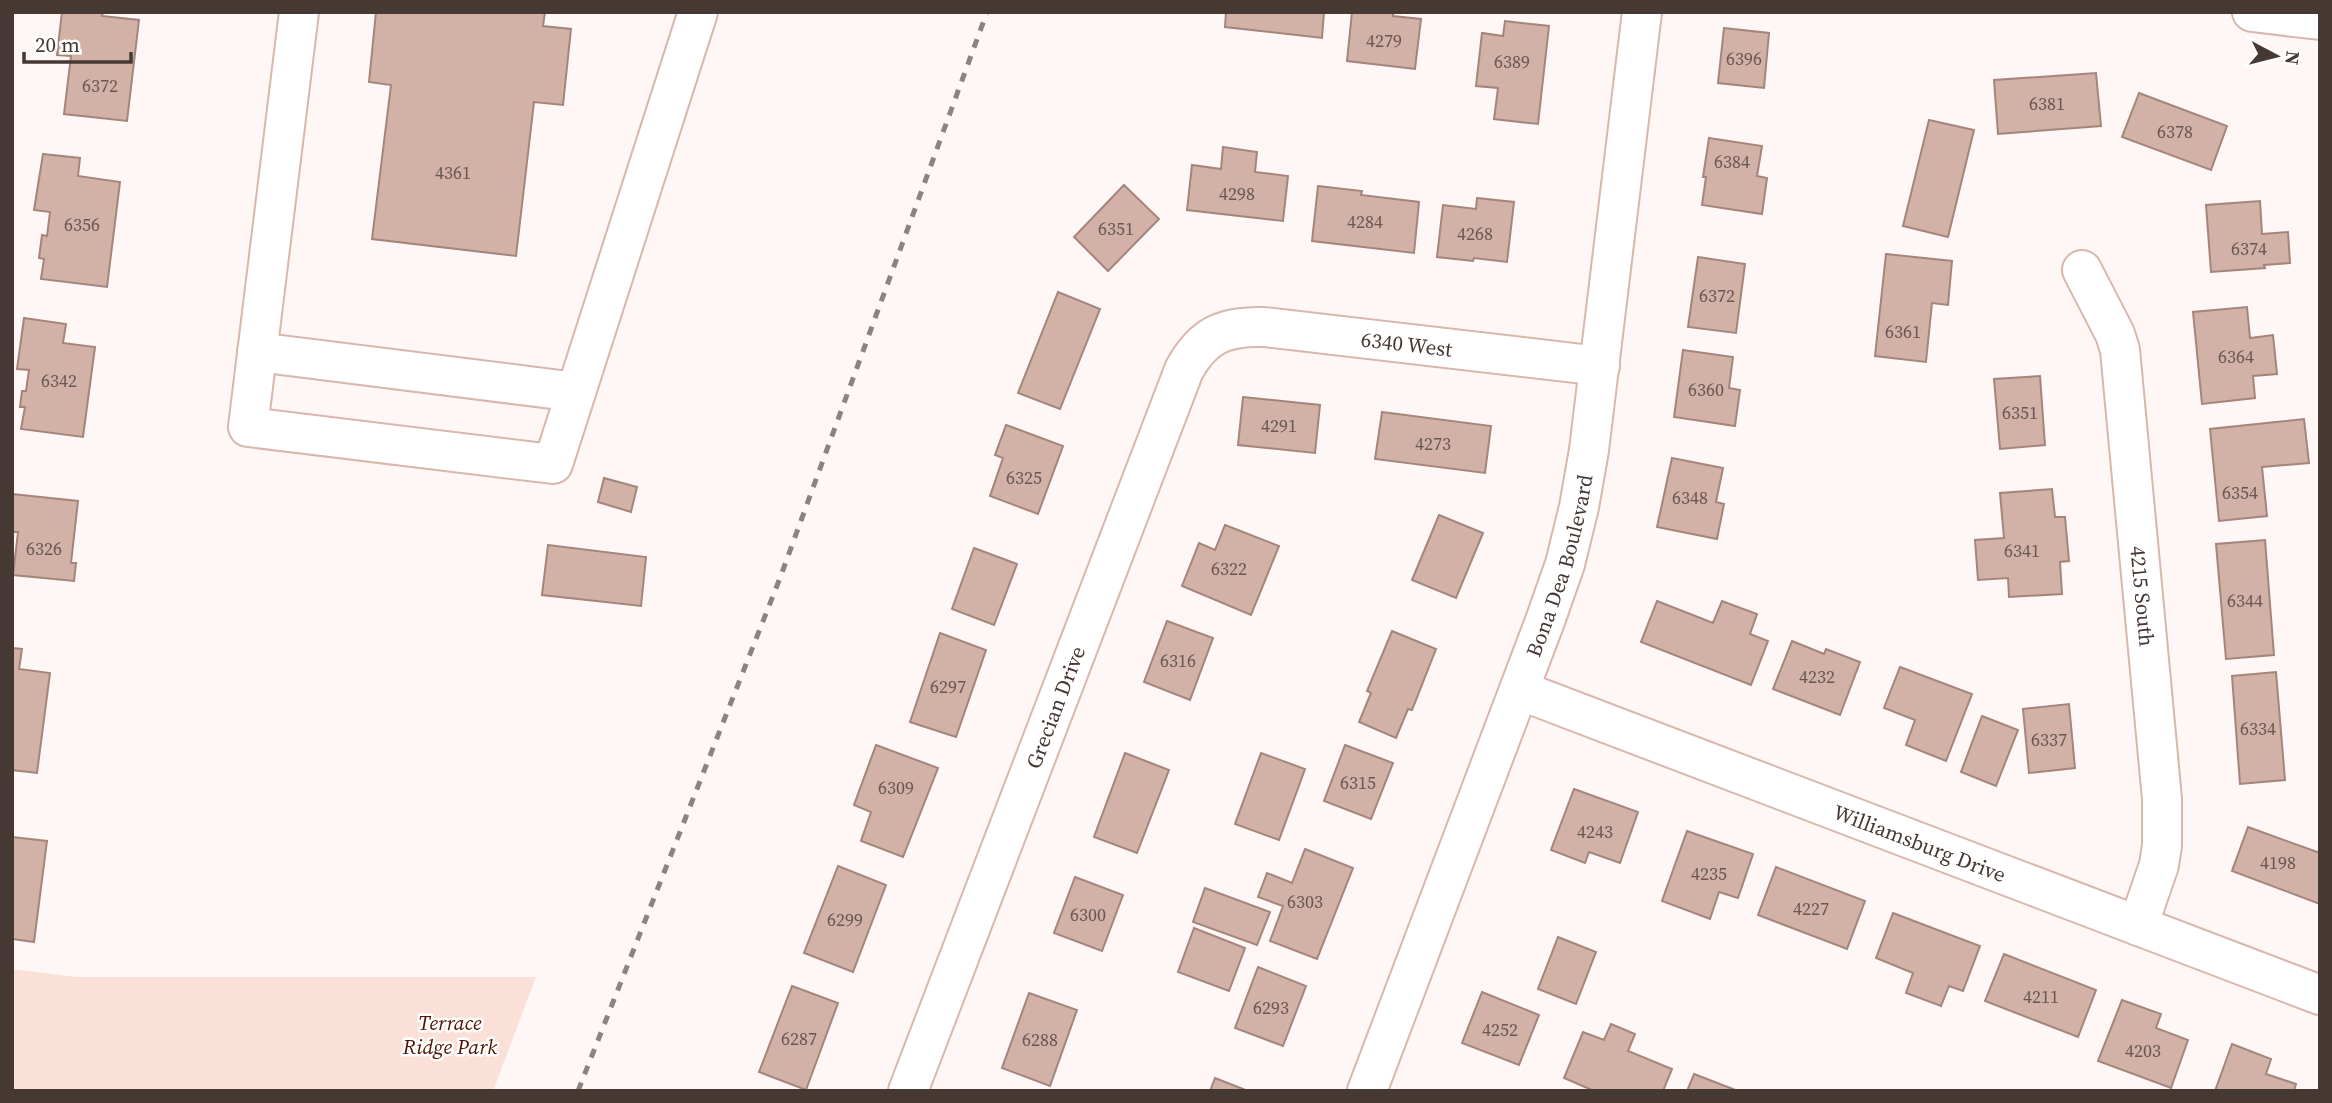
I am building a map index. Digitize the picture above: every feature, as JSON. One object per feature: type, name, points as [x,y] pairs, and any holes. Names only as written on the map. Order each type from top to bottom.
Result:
[{"type":"street","points":[[299,12],[248,426],[553,464],[698,12]]},
{"type":"street","name":"Bona Dea Boulevard","points":[[1367,1091],[1520,690],[1565,564],[1579,508],[1589,450],[1642,12]]},
{"type":"street","points":[[2252,12],[2320,20]]},
{"type":"street","name":"4215 South","points":[[2082,270],[2111,326],[2120,350],[2162,799],[2161,855],[2138,926]]},
{"type":"street","name":"6340 West","points":[[1216,334],[1248,327],[1264,327],[1600,366]]},
{"type":"street","name":"Grecian Drive","points":[[908,1091],[1184,370],[1192,355],[1216,334]]},
{"type":"street","points":[[257,352],[576,392]]},
{"type":"street","name":"Williamsburg Drive","points":[[1520,690],[2320,995]]},
{"type":"green space","name":"Terrace Ridge Park","points":[[12,969],[76,977],[536,977],[493,1091],[12,1091]]},
{"type":"building","points":[[62,12],[103,12],[102,16],[139,20],[127,121],[64,114],[71,56],[57,55]]},
{"type":"building","points":[[376,12],[545,12],[543,26],[571,29],[563,105],[534,102],[516,256],[372,239],[391,85],[369,82]]},
{"type":"building","points":[[1226,12],[1324,12],[1322,38],[1225,27]]},
{"type":"building","points":[[1352,12],[1393,12],[1393,16],[1421,19],[1415,69],[1347,61]]},
{"type":"building","points":[[1505,21],[1549,26],[1538,124],[1494,119],[1498,88],[1476,86],[1482,33],[1503,36]]},
{"type":"building","points":[[1724,28],[1769,33],[1764,88],[1718,83]]},
{"type":"building","points":[[2096,73],[2101,126],[1998,134],[1994,80]]},
{"type":"building","points":[[2139,93],[2227,126],[2211,170],[2122,137]]},
{"type":"building","points":[[1929,120],[1974,130],[1948,237],[1903,226]]},
{"type":"building","points":[[1709,138],[1762,146],[1757,176],[1767,178],[1762,214],[1702,205]]},
{"type":"building","points":[[1223,147],[1257,152],[1255,172],[1288,176],[1283,221],[1187,210],[1192,165],[1221,169]]},
{"type":"building","points":[[43,154],[80,158],[78,176],[120,182],[107,287],[41,279],[44,259],[39,258],[42,235],[47,236],[50,212],[34,210]]},
{"type":"building","points":[[1124,185],[1159,219],[1108,271],[1074,237]]},
{"type":"building","points":[[1318,186],[1362,191],[1361,195],[1419,202],[1414,253],[1312,241]]},
{"type":"building","points":[[1477,198],[1514,202],[1507,262],[1437,257],[1443,205],[1476,209]]},
{"type":"building","points":[[2260,201],[2262,234],[2288,232],[2290,263],[2264,265],[2265,268],[2211,272],[2206,205]]},
{"type":"building","points":[[1886,254],[1952,261],[1948,305],[1932,303],[1926,362],[1875,356]]},
{"type":"building","points":[[1698,257],[1745,264],[1736,333],[1688,327]]},
{"type":"building","points":[[1058,292],[1100,309],[1060,409],[1018,393]]},
{"type":"building","points":[[2247,307],[2250,338],[2273,335],[2277,374],[2253,376],[2255,398],[2202,404],[2193,312]]},
{"type":"building","points":[[24,318],[66,324],[63,343],[95,347],[83,437],[21,429],[25,407],[20,407],[22,391],[26,391],[29,370],[17,369]]},
{"type":"building","points":[[1683,350],[1733,357],[1729,388],[1740,390],[1735,426],[1674,417]]},
{"type":"building","points":[[2040,376],[2045,445],[2000,449],[1994,379]]},
{"type":"building","points":[[1243,397],[1320,405],[1315,453],[1238,445]]},
{"type":"building","points":[[1382,412],[1491,426],[1485,473],[1375,459]]},
{"type":"building","points":[[2304,419],[2309,463],[2262,467],[2267,516],[2219,521],[2210,429]]},
{"type":"building","points":[[1006,425],[1063,446],[1038,514],[990,496],[1003,458],[995,455]]},
{"type":"building","points":[[1672,458],[1723,468],[1716,502],[1724,504],[1717,539],[1657,527]]},
{"type":"building","points":[[604,478],[637,487],[631,512],[598,502]]},
{"type":"building","points":[[2052,489],[2055,517],[2065,517],[2069,561],[2060,562],[2062,594],[2009,597],[2008,578],[1978,580],[1975,540],[2004,538],[2000,493]]},
{"type":"building","points":[[12,494],[78,501],[71,563],[76,563],[74,581],[13,575],[18,532],[12,532]]},
{"type":"building","points":[[1439,515],[1483,533],[1456,598],[1412,580]]},
{"type":"building","points":[[1225,525],[1279,546],[1251,615],[1182,586],[1199,543],[1215,550]]},
{"type":"building","points":[[2265,540],[2274,655],[2226,659],[2216,544]]},
{"type":"building","points":[[548,545],[646,557],[641,606],[542,595]]},
{"type":"building","points":[[974,548],[1017,564],[994,625],[952,609]]},
{"type":"building","points":[[1657,601],[1713,623],[1722,601],[1757,614],[1750,634],[1768,641],[1751,685],[1641,642]]},
{"type":"building","points":[[1167,621],[1213,638],[1190,700],[1144,682]]},
{"type":"building","points":[[1392,631],[1436,649],[1412,710],[1408,709],[1396,738],[1359,722],[1371,693],[1367,691]]},
{"type":"building","points":[[940,633],[986,650],[956,737],[910,722]]},
{"type":"building","points":[[1792,641],[1824,654],[1826,649],[1860,662],[1840,715],[1773,689]]},
{"type":"building","points":[[12,648],[22,649],[19,669],[50,673],[37,773],[12,770]]},
{"type":"building","points":[[1900,667],[1972,694],[1946,761],[1906,745],[1915,720],[1884,708]]},
{"type":"building","points":[[2276,672],[2285,780],[2240,784],[2232,676]]},
{"type":"building","points":[[2069,704],[2075,768],[2029,773],[2023,709]]},
{"type":"building","points":[[1982,716],[2018,730],[1996,786],[1961,772]]},
{"type":"building","points":[[876,745],[938,768],[903,857],[861,841],[871,812],[854,805]]},
{"type":"building","points":[[1345,745],[1393,763],[1371,819],[1324,801]]},
{"type":"building","points":[[1125,753],[1169,770],[1137,853],[1094,837]]},
{"type":"building","points":[[1261,753],[1305,769],[1279,840],[1235,824]]},
{"type":"building","points":[[1574,789],[1638,812],[1620,863],[1589,852],[1585,863],[1551,850]]},
{"type":"building","points":[[2248,827],[2320,853],[2320,904],[2232,871]]},
{"type":"building","points":[[1687,831],[1753,854],[1738,898],[1719,892],[1710,919],[1662,901]]},
{"type":"building","points":[[12,837],[47,841],[34,942],[12,939]]},
{"type":"building","points":[[1305,849],[1353,868],[1317,959],[1270,941],[1283,906],[1258,897],[1267,873],[1292,883]]},
{"type":"building","points":[[838,866],[886,885],[853,972],[804,953]]},
{"type":"building","points":[[1776,867],[1865,901],[1847,949],[1758,915]]},
{"type":"building","points":[[1075,877],[1123,895],[1102,951],[1054,933]]},
{"type":"building","points":[[1205,888],[1270,912],[1257,945],[1193,922]]},
{"type":"building","points":[[1893,913],[1980,946],[1963,991],[1949,986],[1941,1006],[1906,993],[1913,973],[1876,958]]},
{"type":"building","points":[[1194,928],[1245,948],[1229,991],[1178,972]]},
{"type":"building","points":[[1558,937],[1596,952],[1576,1004],[1538,989]]},
{"type":"building","points":[[2004,954],[2096,990],[2078,1037],[1985,1001]]},
{"type":"building","points":[[1258,967],[1306,986],[1283,1046],[1235,1028]]},
{"type":"building","points":[[792,986],[838,1003],[806,1090],[759,1072]]},
{"type":"building","points":[[1482,992],[1539,1015],[1519,1065],[1462,1043]]},
{"type":"building","points":[[1029,993],[1077,1010],[1050,1086],[1002,1068]]},
{"type":"building","points":[[2122,1000],[2161,1014],[2156,1028],[2188,1040],[2171,1088],[2098,1061]]},
{"type":"building","points":[[1611,1024],[1635,1034],[1628,1051],[1672,1069],[1663,1091],[1594,1091],[1564,1078],[1583,1032],[1604,1040]]},
{"type":"building","points":[[2232,1044],[2271,1059],[2266,1074],[2296,1084],[2294,1091],[2215,1091]]},
{"type":"building","points":[[1694,1074],[1738,1091],[1687,1091]]},
{"type":"building","points":[[1215,1078],[1248,1091],[1210,1091]]},
{"type":"railway","points":[[578,1091],[780,578],[987,12]]}]
